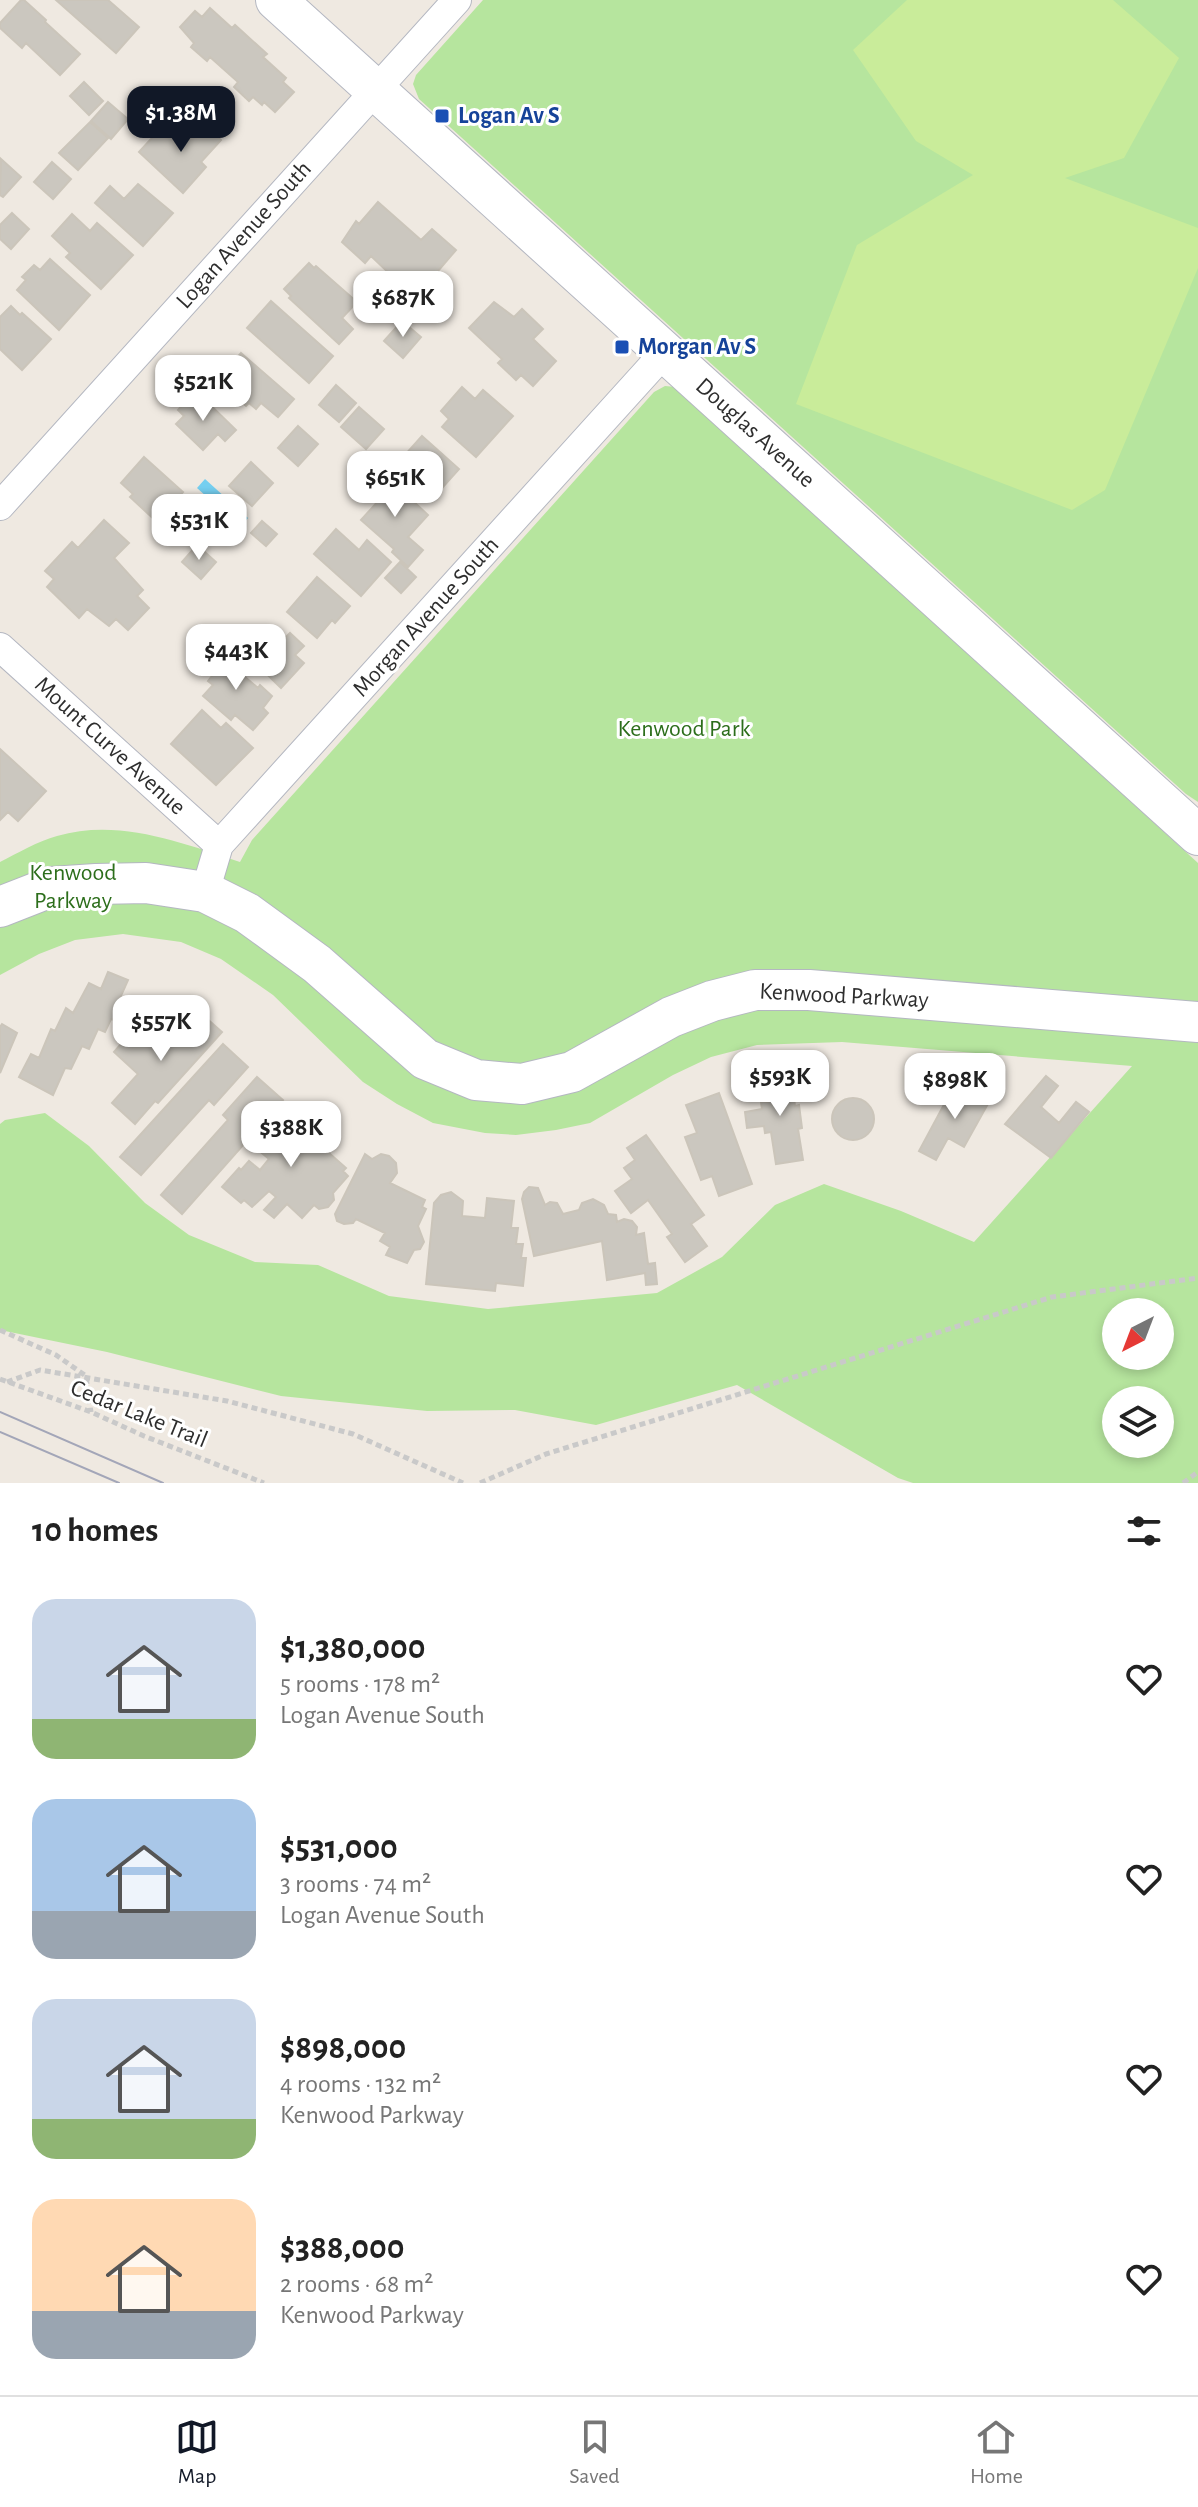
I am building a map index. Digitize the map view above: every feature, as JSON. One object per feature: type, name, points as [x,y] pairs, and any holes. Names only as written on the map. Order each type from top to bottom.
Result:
[{"type":"street","name":"Douglas Avenue","points":[[276,0],[1198,835]]},
{"type":"street","name":"Logan Avenue South","points":[[0,506],[457,0]]},
{"type":"street","name":"Morgan Avenue South","points":[[205,892],[219,845],[665,352]]},
{"type":"street","name":"Mount Curve Avenue","points":[[0,647],[219,845]]},
{"type":"street","name":"Kenwood Parkway","points":[[0,907],[51,887],[146,883],[205,892],[247,913],[317,964],[425,1059],[476,1080],[522,1084],[572,1072],[671,1017],[712,1001],[755,990],[809,990],[1198,1022]]},
{"type":"path","points":[[480,1483],[546,1454],[1052,1297],[1198,1278]]},
{"type":"path","points":[[0,1330],[56,1355],[86,1376],[91,1412]]},
{"type":"path","points":[[7,1382],[40,1370],[227,1401],[353,1434],[463,1483]]},
{"type":"path","name":"Cedar Lake Trail","points":[[0,1379],[91,1412],[264,1483]]},
{"type":"path","points":[[1183,1483],[1198,1472]]},
{"type":"green space","points":[[483,0],[1198,0],[1198,802],[419,99],[413,84],[416,75]]},
{"type":"green space","points":[[907,0],[1113,0],[1179,58],[1124,158],[1065,178],[1198,228],[1198,268],[1105,490],[1072,510],[796,404],[857,245],[973,175],[916,141],[853,50]]},
{"type":"green space","name":"Kenwood Park","points":[[665,386],[676,387],[1198,863],[1198,1483],[913,1483],[898,1478],[737,1385],[596,1425],[515,1410],[427,1411],[281,1396],[107,1352],[0,1330],[0,1124],[5,1120],[45,1113],[89,1146],[145,1203],[189,1235],[255,1262],[318,1265],[389,1296],[488,1309],[657,1293],[722,1257],[775,1205],[824,1184],[901,1211],[974,1242],[1132,1066],[842,1042],[757,1045],[711,1057],[590,1123],[516,1135],[485,1133],[433,1123],[397,1104],[363,1082],[273,995],[221,959],[181,942],[123,934],[75,940],[39,954],[0,975],[0,862],[50,838],[80,831],[127,831],[150,835],[240,862],[252,840],[654,392]]},
{"type":"water","points":[[205,479],[248,518],[236,532],[213,511],[217,506],[197,488]]},
{"type":"building","points":[[21,0],[80,54],[60,75],[26,43],[22,48],[0,28],[0,23]]},
{"type":"building","points":[[56,0],[108,0],[139,27],[116,53]]},
{"type":"building","points":[[210,8],[232,28],[235,25],[267,54],[263,57],[286,78],[283,82],[294,92],[275,112],[253,97],[249,101],[234,87],[238,82],[210,57],[207,61],[191,47],[194,43],[180,27],[195,11],[202,17]]},
{"type":"building","points":[[84,82],[103,101],[89,115],[70,96]]},
{"type":"building","points":[[108,102],[128,119],[111,139],[91,121]]},
{"type":"building","points":[[200,121],[221,140],[201,162],[206,167],[183,193],[139,152],[163,126],[181,143]]},
{"type":"building","points":[[90,122],[108,138],[78,170],[59,153]]},
{"type":"building","points":[[1,159],[21,177],[3,197],[0,195]]},
{"type":"building","points":[[52,162],[71,179],[53,199],[34,182]]},
{"type":"building","points":[[138,184],[173,213],[143,246],[95,203],[110,186],[124,199]]},
{"type":"building","points":[[378,202],[421,240],[432,229],[456,250],[402,313],[378,292],[392,276],[371,256],[365,263],[342,242],[356,221],[359,224]]},
{"type":"building","points":[[12,213],[29,229],[11,249],[0,239],[0,225]]},
{"type":"building","points":[[72,214],[90,231],[97,223],[133,255],[101,289],[66,257],[70,253],[52,236]]},
{"type":"building","points":[[50,259],[90,295],[59,330],[17,290],[26,280],[22,277],[34,265],[40,270]]},
{"type":"building","points":[[309,263],[357,302],[342,318],[353,329],[339,344],[289,298],[291,296],[284,289]]},
{"type":"building","points":[[271,301],[333,356],[309,383],[247,328]]},
{"type":"building","points":[[494,302],[514,317],[522,309],[543,329],[533,339],[556,361],[533,386],[521,375],[516,380],[498,363],[502,359],[469,328]]},
{"type":"building","points":[[11,306],[51,339],[22,370],[0,349],[0,317]]},
{"type":"building","points":[[402,321],[421,337],[403,358],[384,341]]},
{"type":"building","points":[[241,353],[294,399],[278,417],[261,403],[256,409],[249,403],[246,406],[217,381]]},
{"type":"building","points":[[336,385],[356,403],[339,422],[319,405]]},
{"type":"building","points":[[462,387],[475,399],[483,390],[513,416],[476,457],[442,427],[449,419],[441,411]]},
{"type":"building","points":[[201,396],[236,430],[225,441],[218,434],[203,450],[176,424],[184,416],[178,410],[188,399],[193,405]]},
{"type":"building","points":[[359,407],[384,429],[366,449],[341,427]]},
{"type":"building","points":[[298,426],[318,444],[298,466],[278,448]]},
{"type":"building","points":[[422,436],[459,469],[433,498],[396,465]]},
{"type":"building","points":[[144,457],[183,492],[157,522],[130,497],[133,494],[121,483]]},
{"type":"building","points":[[251,462],[273,483],[252,506],[229,486]]},
{"type":"building","points":[[382,472],[428,515],[408,537],[423,550],[408,567],[392,552],[394,549],[361,520],[381,498],[369,486]]},
{"type":"building","points":[[104,520],[129,543],[114,558],[143,590],[137,596],[149,608],[128,630],[116,619],[109,626],[87,609],[79,618],[47,587],[54,579],[45,571],[72,542],[78,548]]},
{"type":"building","points":[[262,521],[277,534],[266,546],[251,533]]},
{"type":"building","points":[[336,529],[359,550],[367,540],[391,562],[361,596],[314,554]]},
{"type":"building","points":[[197,545],[216,562],[201,579],[182,562]]},
{"type":"building","points":[[400,562],[416,577],[401,593],[385,578]]},
{"type":"building","points":[[317,577],[350,606],[335,623],[332,620],[317,638],[287,612]]},
{"type":"building","points":[[259,630],[269,639],[273,635],[281,642],[290,633],[304,646],[295,655],[304,663],[281,688],[241,649]]},
{"type":"building","points":[[221,649],[242,667],[238,671],[272,696],[263,708],[268,713],[253,730],[235,715],[231,720],[203,696],[213,685],[208,681],[215,672],[207,665]]},
{"type":"building","points":[[202,710],[221,728],[226,723],[253,748],[216,785],[171,744]]},
{"type":"building","points":[[0,749],[46,791],[18,821],[8,812],[0,820]]},
{"type":"building","points":[[108,972],[128,980],[120,998],[128,1001],[118,1021],[111,1019],[105,1032],[98,1029],[89,1049],[82,1046],[71,1069],[65,1068],[53,1095],[19,1077],[31,1054],[39,1058],[51,1029],[55,1031],[66,1008],[73,1013],[89,983],[101,989]]},
{"type":"building","points":[[196,1009],[222,1032],[135,1124],[112,1103],[138,1074],[114,1052],[136,1027],[160,1049]]},
{"type":"building","points":[[2,1024],[17,1033],[0,1073],[0,1027]]},
{"type":"building","points":[[223,1044],[248,1067],[214,1105],[209,1100],[141,1175],[120,1157]]},
{"type":"building","points":[[791,1072],[795,1106],[799,1105],[802,1128],[798,1129],[803,1160],[776,1164],[771,1132],[765,1133],[764,1126],[747,1128],[745,1112],[762,1109],[761,1102],[768,1102],[764,1075]]},
{"type":"building","points":[[1046,1076],[1058,1086],[1041,1107],[1059,1123],[1076,1102],[1089,1112],[1051,1158],[1005,1124]]},
{"type":"building","points":[[257,1077],[283,1100],[182,1214],[161,1195],[228,1120],[223,1115]]},
{"type":"building","points":[[955,1084],[989,1102],[964,1147],[948,1138],[936,1160],[919,1151]]},
{"type":"building","points":[[719,1093],[752,1184],[719,1196],[712,1176],[701,1180],[685,1137],[697,1133],[686,1105]]},
{"type":"building","points":[[853,1098],[868,1104],[874,1119],[868,1134],[853,1140],[838,1134],[832,1119],[838,1104]]},
{"type":"building","points":[[298,1104],[321,1119],[321,1126],[311,1137],[346,1168],[343,1171],[348,1176],[333,1193],[334,1200],[328,1207],[319,1209],[314,1205],[302,1218],[287,1204],[274,1218],[264,1210],[276,1197],[269,1191],[252,1207],[244,1200],[241,1203],[222,1187],[249,1161],[260,1170],[269,1159],[258,1150]]},
{"type":"building","points":[[646,1135],[704,1215],[691,1224],[707,1246],[685,1262],[667,1237],[672,1234],[648,1200],[631,1213],[615,1191],[632,1179],[624,1168],[635,1160],[627,1148]]},
{"type":"building","points":[[365,1154],[372,1159],[381,1154],[389,1156],[396,1163],[397,1173],[390,1183],[425,1200],[422,1207],[426,1209],[418,1226],[424,1242],[420,1249],[414,1250],[407,1263],[386,1255],[390,1247],[380,1241],[385,1233],[356,1219],[353,1223],[344,1224],[337,1221],[335,1214]]},
{"type":"building","points":[[529,1187],[538,1188],[545,1205],[557,1203],[563,1214],[579,1210],[582,1203],[593,1199],[604,1205],[608,1214],[616,1215],[617,1222],[624,1219],[632,1221],[637,1227],[636,1235],[644,1233],[648,1264],[655,1263],[657,1284],[646,1285],[645,1273],[607,1280],[602,1241],[534,1256],[522,1199]]},
{"type":"building","points":[[451,1192],[463,1201],[462,1216],[485,1218],[487,1198],[514,1201],[511,1228],[518,1228],[516,1244],[523,1244],[521,1258],[526,1258],[523,1286],[496,1283],[495,1291],[426,1284],[434,1203],[441,1195]]},
{"type":"tram line","points":[[0,1412],[163,1483]]},
{"type":"tram line","points":[[0,1432],[119,1483]]},
{"type":"place","name":"Logan Av S","points":[[442,116]]},
{"type":"place","name":"Morgan Av S","points":[[622,347]]}]
